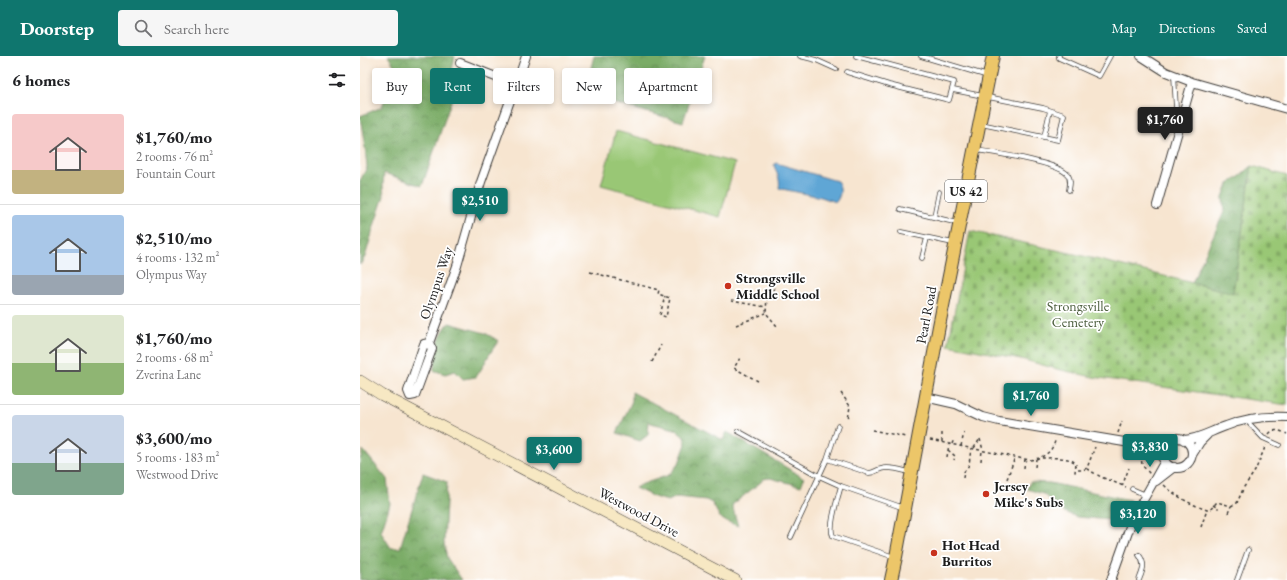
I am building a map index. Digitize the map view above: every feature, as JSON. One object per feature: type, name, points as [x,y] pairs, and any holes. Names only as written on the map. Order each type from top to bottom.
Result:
[{"type":"main road","name":"Pearl Road","points":[[891,580],[925,397],[993,56]]},
{"type":"street","points":[[522,68],[526,56]]},
{"type":"street","points":[[1141,56],[1166,72],[1192,82],[1287,109]]},
{"type":"street","points":[[460,63],[493,76]]},
{"type":"street","points":[[1157,205],[1192,82]]},
{"type":"street","name":"Olympus Way","points":[[406,408],[410,396],[408,391],[421,351],[424,344],[429,343],[457,266],[481,182],[509,104]]},
{"type":"street","name":"Westwood Drive","points":[[360,381],[406,408],[735,580]]},
{"type":"street","points":[[925,397],[956,404],[983,417],[999,421],[1147,448],[1174,467]]},
{"type":"street","points":[[1184,440],[1198,438],[1225,426],[1246,420],[1256,418],[1287,417]]},
{"type":"street","points":[[1111,580],[1133,518],[1146,495],[1158,479],[1174,467],[1184,466],[1190,460],[1207,434]]},
{"type":"street","points":[[1139,447],[1166,443],[1178,438],[1184,440],[1190,445],[1192,455]]},
{"type":"street","points":[[1156,483],[1164,459],[1163,450],[1166,443]]},
{"type":"lane","points":[[800,56],[816,60],[836,69]]},
{"type":"lane","points":[[847,72],[889,85],[949,100],[954,82],[856,56]]},
{"type":"lane","points":[[922,56],[989,76]]},
{"type":"lane","points":[[1059,56],[1059,58],[1099,76],[1110,56]]},
{"type":"lane","points":[[1174,75],[1176,108],[1184,113]]},
{"type":"lane","points":[[953,90],[1050,111],[1064,116],[1058,140],[979,123]]},
{"type":"lane","points":[[1044,137],[1050,111]]},
{"type":"lane","points":[[974,149],[1060,168],[1069,176],[1069,190]]},
{"type":"lane","points":[[934,217],[939,192]]},
{"type":"lane","points":[[900,209],[960,224]]},
{"type":"lane","points":[[901,232],[956,244]]},
{"type":"lane","points":[[922,258],[927,238]]},
{"type":"lane","points":[[1246,420],[1263,438],[1279,445]]},
{"type":"lane","points":[[791,537],[827,459],[838,426]]},
{"type":"lane","points":[[738,431],[819,476],[841,486],[905,508]]},
{"type":"lane","points":[[827,459],[869,473],[887,468],[909,472]]},
{"type":"lane","points":[[841,486],[832,525],[831,532],[833,536],[896,557]]},
{"type":"lane","points":[[1132,489],[1146,495]]},
{"type":"lane","points":[[1237,580],[1248,550]]},
{"type":"lane","points":[[1139,555],[1144,564],[1139,580]]},
{"type":"path","points":[[590,272],[659,290],[658,294],[665,296],[670,298],[666,317],[660,315],[665,296]]},
{"type":"path","points":[[775,288],[767,296],[766,313],[777,326]]},
{"type":"path","points":[[730,301],[767,307]]},
{"type":"path","points":[[736,325],[766,313]]},
{"type":"path","points":[[652,362],[661,345]]},
{"type":"path","points":[[740,358],[734,368],[758,381]]},
{"type":"path","points":[[841,393],[850,406],[848,420]]},
{"type":"path","points":[[1118,433],[1122,421]]},
{"type":"path","points":[[872,430],[906,437]]},
{"type":"path","points":[[1268,436],[1273,430],[1278,430],[1287,434]]},
{"type":"path","points":[[942,442],[943,431]]},
{"type":"path","points":[[961,446],[964,432]]},
{"type":"path","points":[[963,478],[964,472],[969,465],[973,448],[980,438],[983,446],[981,461]]},
{"type":"path","points":[[952,444],[954,439]]},
{"type":"path","points":[[930,440],[1025,459],[1056,457],[1076,463],[1075,472],[1077,470],[1087,469],[1101,477],[1132,489]]},
{"type":"path","points":[[1040,458],[1050,451],[1055,441]]},
{"type":"path","points":[[947,457],[949,444]]},
{"type":"path","points":[[1087,469],[1095,447]]},
{"type":"path","points":[[1139,447],[1142,465],[1153,476]]},
{"type":"path","points":[[1228,513],[1231,506],[1237,503],[1244,487],[1255,471],[1265,447]]},
{"type":"path","points":[[948,450],[955,456],[954,460]]},
{"type":"path","points":[[1007,479],[1015,457]]},
{"type":"path","points":[[1024,468],[1025,459]]},
{"type":"path","points":[[1035,467],[1036,459]]},
{"type":"path","points":[[1122,486],[1129,468]]},
{"type":"path","points":[[1156,483],[1186,502],[1207,510]]},
{"type":"path","points":[[1201,528],[1207,510],[1210,510],[1215,503],[1220,502],[1231,506]]},
{"type":"path","points":[[1213,505],[1218,509]]},
{"type":"green space","points":[[388,56],[455,56],[452,68],[430,68],[430,104],[450,104],[422,186],[384,173],[384,196],[365,257],[360,265],[360,181],[367,167],[360,116],[382,107],[383,104],[422,104],[422,68],[396,68]]},
{"type":"green space","points":[[594,56],[705,56],[701,68],[624,68],[624,104],[689,104],[683,122],[616,104],[616,68],[591,68]]},
{"type":"green space","points":[[616,131],[735,163],[720,217],[601,185]]},
{"type":"green space","points":[[1252,166],[1233,293],[1192,283],[1224,212],[1223,197],[1228,184]]},
{"type":"green space","name":"Strongsville Cemetery","points":[[1252,166],[1287,176],[1287,405],[1093,377],[1021,359],[948,345],[970,231],[1079,255],[1233,293]]},
{"type":"green space","points":[[449,323],[485,333],[499,341],[476,377],[463,379],[455,371],[445,374],[433,370],[439,341],[442,333]]},
{"type":"green space","points":[[632,392],[723,440],[727,432],[804,478],[801,486],[770,478],[763,479],[732,505],[738,526],[721,519],[712,503],[706,500],[677,497],[668,501],[654,497],[635,488],[669,475],[679,463],[686,444],[684,437],[675,429],[651,423],[649,421],[648,435],[640,441],[617,433],[632,401]]},
{"type":"green space","points":[[363,450],[387,479],[390,504],[381,532],[391,548],[400,548],[423,473],[447,482],[444,543],[447,558],[462,580],[360,580],[360,460]]},
{"type":"green space","points":[[1030,482],[1050,483],[1130,500],[1128,509],[1121,521],[1077,517],[1064,512],[1043,494],[1027,489]]},
{"type":"water","points":[[776,163],[837,181],[840,189],[838,200],[836,202],[821,197],[779,188],[779,179],[774,165]]},
{"type":"place","name":"Strongsville Middle School","points":[[728,286]]},
{"type":"place","name":"Jersey Mike's Subs","points":[[986,494]]},
{"type":"place","name":"Hot Head Burritos","points":[[934,553]]}]
